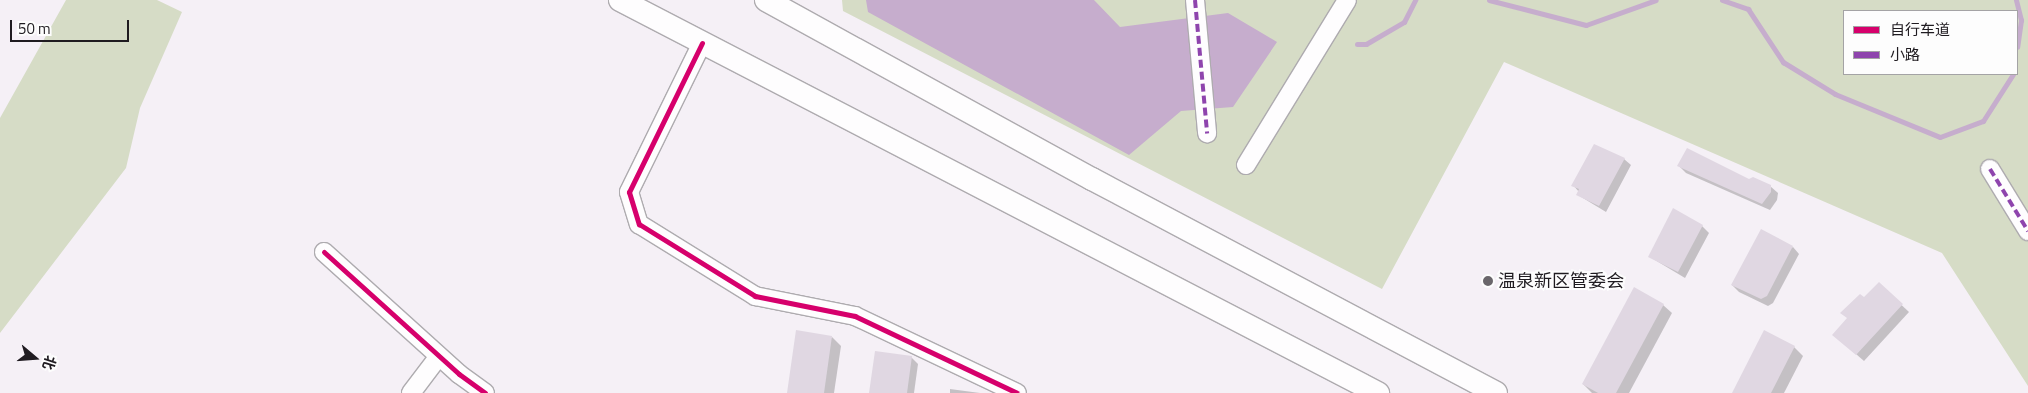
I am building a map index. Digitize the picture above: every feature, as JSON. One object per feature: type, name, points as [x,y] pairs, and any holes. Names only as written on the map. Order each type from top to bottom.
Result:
[{"type":"main road","points":[[620,0],[1378,393]]},
{"type":"main road","points":[[766,0],[1092,179],[1496,393]]},
{"type":"street","points":[[1195,0],[1207,133]]},
{"type":"street","points":[[1246,165],[1347,0]]},
{"type":"street","points":[[702,43],[629,192],[639,224],[755,296],[856,316],[1017,393]]},
{"type":"street","points":[[1990,169],[2028,232]]},
{"type":"street","points":[[324,252],[439,356],[485,393]]},
{"type":"street","points":[[411,393],[439,356]]},
{"type":"green space","points":[[66,0],[157,0],[182,12],[140,108],[126,168],[0,333],[0,118]]},
{"type":"green space","points":[[842,0],[2028,0],[2028,386],[1942,253],[1504,62],[1382,289],[843,11]]},
{"type":"shaded area","points":[[866,0],[1094,0],[1120,27],[1228,13],[1277,42],[1233,107],[1181,111],[1129,155],[868,12]]},
{"type":"building","points":[[1594,144],[1625,158],[1599,206],[1576,195],[1579,189],[1571,186]]},
{"type":"building","points":[[1687,148],[1749,179],[1753,177],[1771,185],[1771,192],[1762,204],[1677,166]]},
{"type":"building","points":[[1673,208],[1703,225],[1678,272],[1648,257]]},
{"type":"building","points":[[1761,229],[1793,246],[1767,296],[1761,299],[1731,285]]},
{"type":"building","points":[[1879,282],[1903,304],[1856,355],[1832,335],[1847,318],[1840,313],[1860,294],[1864,297]]},
{"type":"building","points":[[1634,287],[1664,304],[1616,393],[1598,393],[1582,384]]},
{"type":"building","points":[[796,330],[832,336],[824,393],[787,393]]},
{"type":"building","points":[[1764,330],[1795,346],[1771,393],[1732,393]]},
{"type":"building","points":[[875,351],[912,356],[907,393],[869,393]]},
{"type":"waterway","points":[[1357,44],[1366,44],[1404,22],[1415,0]]},
{"type":"waterway","points":[[1489,0],[1586,25],[1656,0]]},
{"type":"waterway","points":[[1722,0],[1748,9],[1783,62],[1835,94],[1940,137],[1983,121],[2012,75]]},
{"type":"waterway","points":[[2016,0],[2021,20],[2018,40]]},
{"type":"marked path","points":[[1195,0],[1207,133]]},
{"type":"marked path","points":[[1990,169],[2028,231]]},
{"type":"cycle path","points":[[702,43],[629,192],[639,224],[755,296],[855,316],[1017,393]]},
{"type":"cycle path","points":[[324,252],[459,374],[485,393]]},
{"type":"place","name":"温泉新区管委会","points":[[1488,281]]}]
